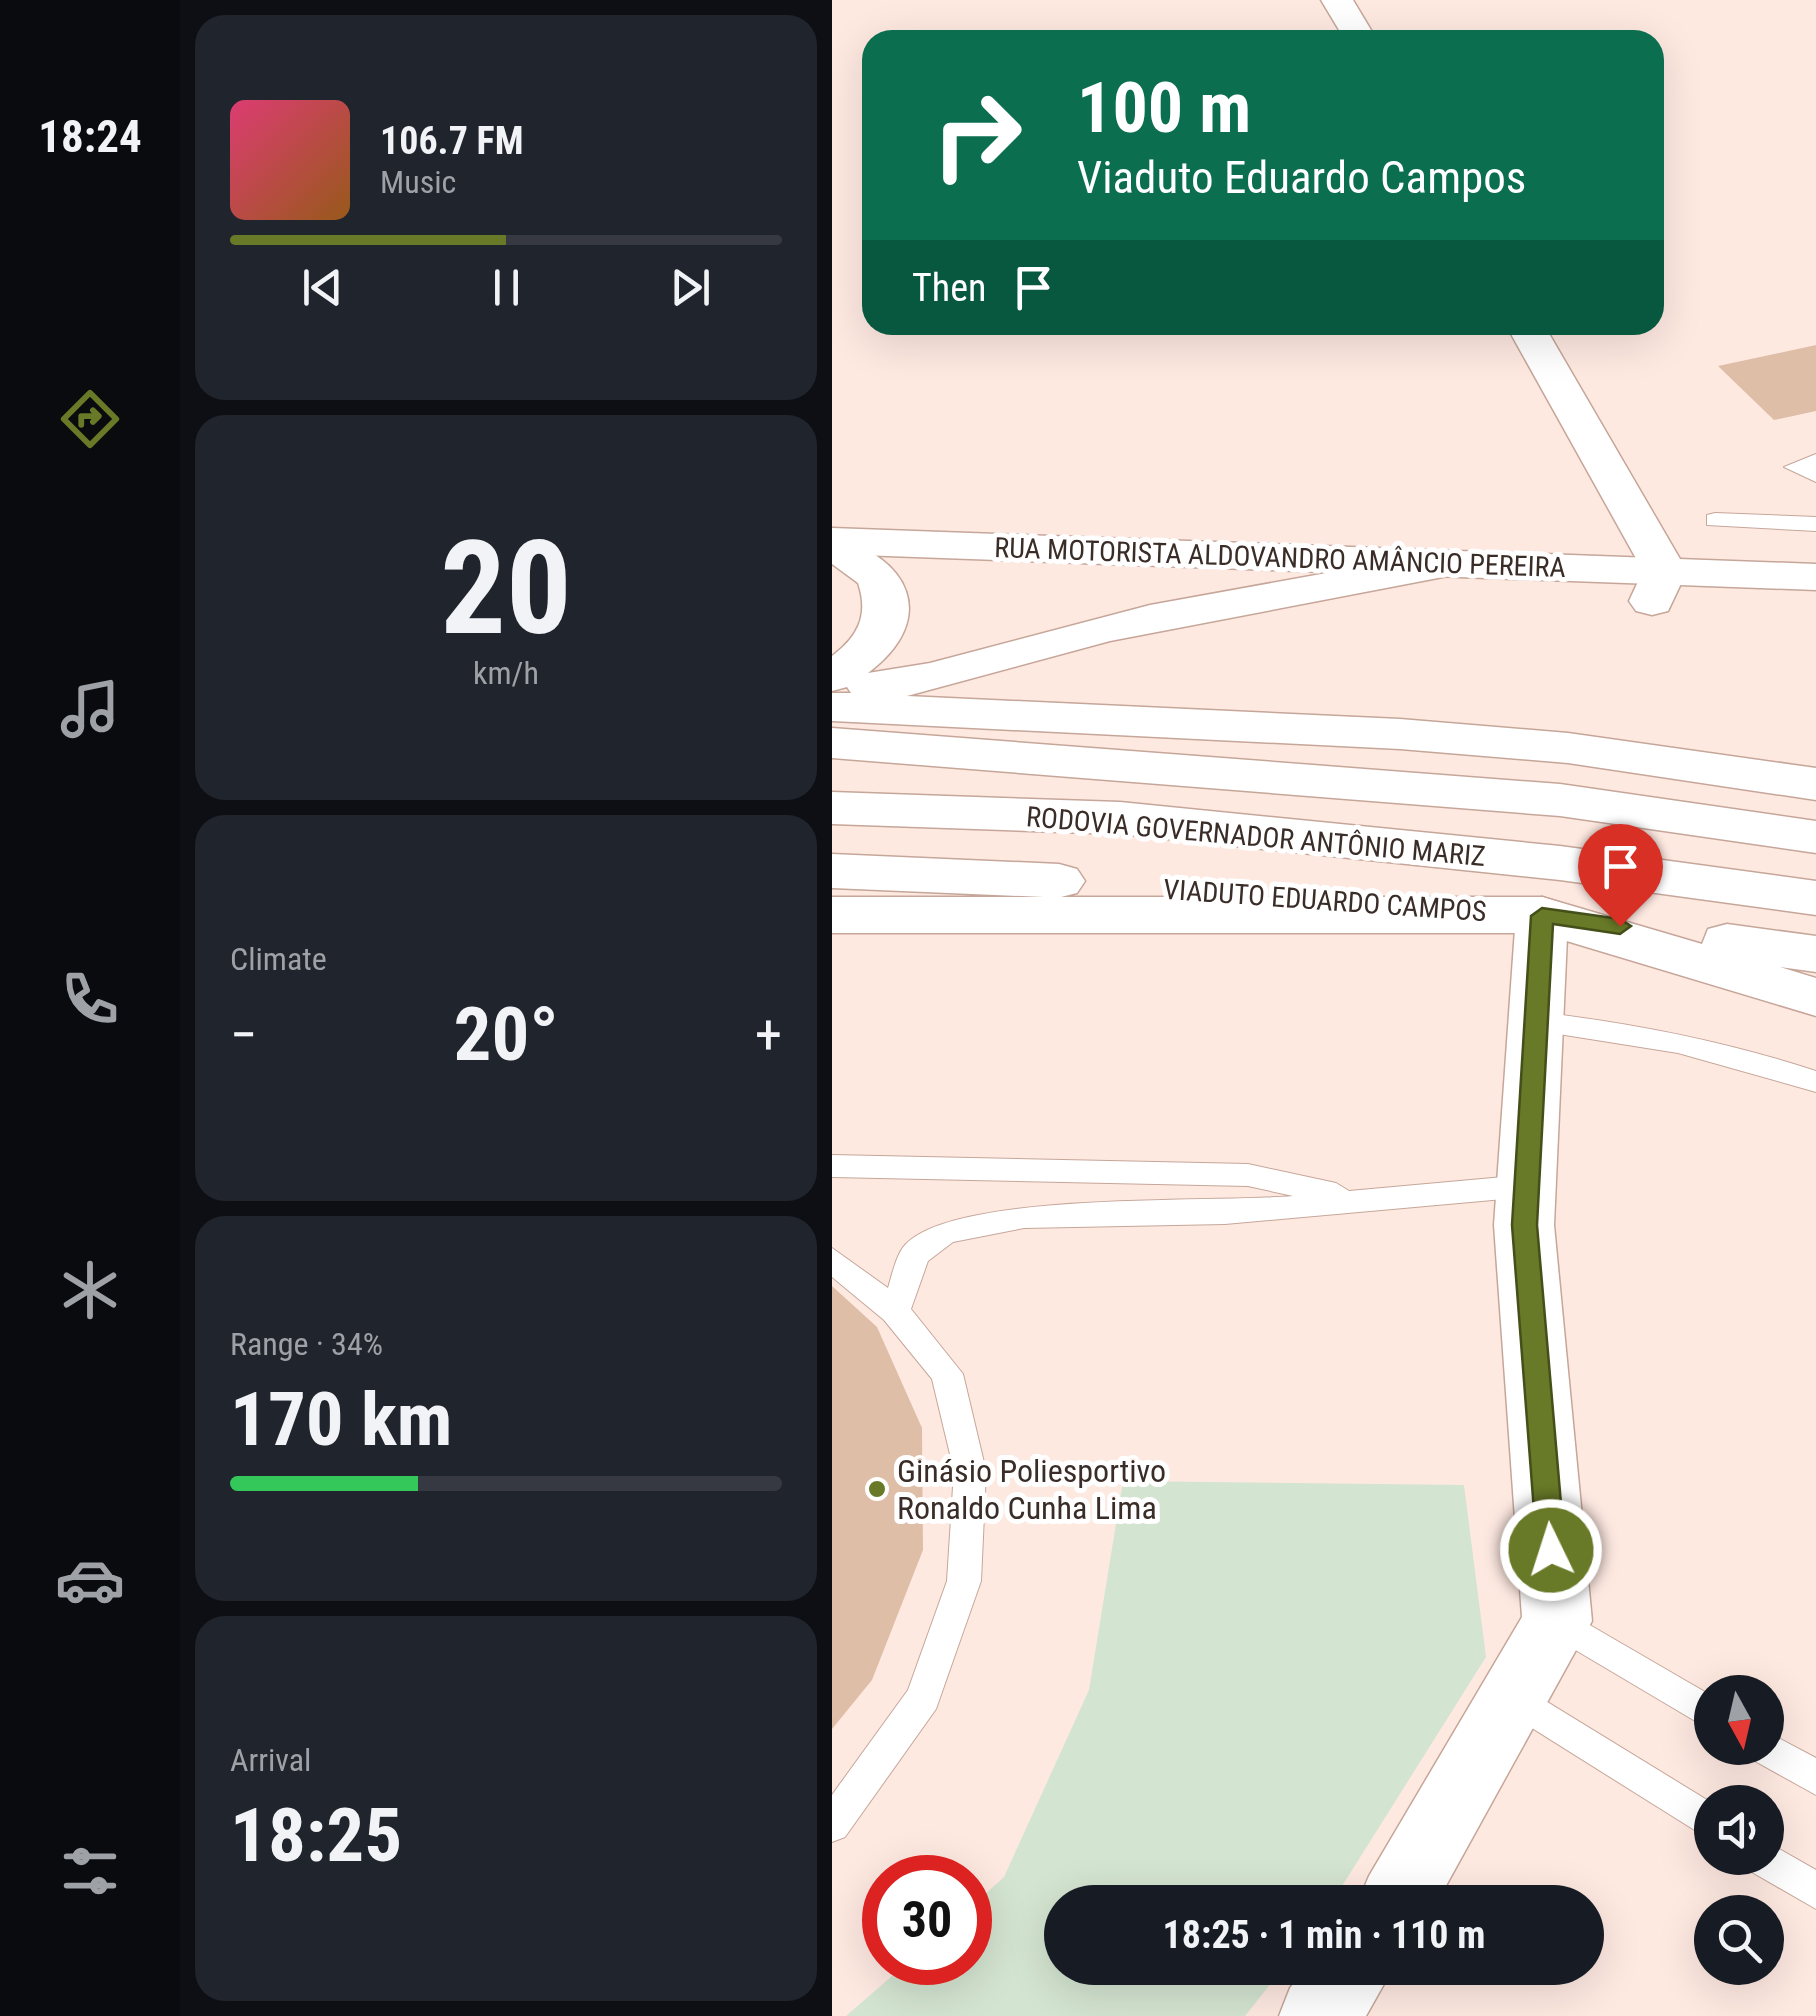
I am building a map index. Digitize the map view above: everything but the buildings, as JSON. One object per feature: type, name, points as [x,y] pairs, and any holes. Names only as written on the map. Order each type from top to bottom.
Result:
[{"type":"main road","points":[[1337,0],[1355,30]]},
{"type":"main road","points":[[1530,335],[1659,586]]},
{"type":"main road","name":"RUA MOTORISTA ALDOVANDRO AMÂNCIO PEREIRA","points":[[832,541],[1070,546],[1448,564],[1659,586]]},
{"type":"main road","name":"RUA MOTORISTA ALDOVANDRO AMÂNCIO PEREIRA","points":[[896,544],[1064,565],[1352,584],[1659,586]]},
{"type":"main road","points":[[832,550],[854,554],[881,577],[888,606],[874,644],[832,677]]},
{"type":"main road","points":[[832,691],[909,684],[1105,629],[1208,606],[1352,584],[1448,564]]},
{"type":"main road","points":[[1659,586],[1816,577]]},
{"type":"main road","points":[[1659,586],[1816,603]]},
{"type":"main road","points":[[832,708],[1400,734],[1568,748],[1816,784]]},
{"type":"main road","name":"RODOVIA GOVERNADOR ANTÔNIO MARIZ","points":[[832,743],[1560,800],[1816,837]]},
{"type":"main road","name":"RODOVIA GOVERNADOR ANTÔNIO MARIZ","points":[[832,808],[1120,818],[1551,889]]},
{"type":"main road","name":"VIADUTO EDUARDO CAMPOS","points":[[832,871],[1816,898]]},
{"type":"main road","points":[[832,915],[1551,889],[1816,997]]},
{"type":"main road","points":[[1406,1885],[1557,1621],[1524,1225],[1551,889]]},
{"type":"main road","name":"VIADUTO EDUARDO CAMPOS","points":[[1551,889],[1816,954]]},
{"type":"main road","points":[[1318,2016],[1341,1985]]},
{"type":"lane","points":[[1816,460],[1795,466],[1816,476]]},
{"type":"lane","points":[[1715,520],[1816,524]]},
{"type":"lane","points":[[1538,1022],[1639,1032],[1757,1062],[1816,1082]]},
{"type":"lane","points":[[832,1166],[1248,1175],[1367,1200]]},
{"type":"lane","points":[[895,1312],[915,1254],[945,1232],[1024,1217],[1226,1213],[1526,1186]]},
{"type":"lane","points":[[832,1260],[895,1312],[946,1374],[970,1471],[964,1581],[923,1698],[832,1826]]},
{"type":"lane","points":[[1557,1621],[1694,1704]]},
{"type":"lane","points":[[1514,1697],[1694,1812]]},
{"type":"lane","points":[[1784,1759],[1816,1778]]},
{"type":"lane","points":[[1784,1871],[1816,1891]]},
{"type":"green space","points":[[1123,1481],[1464,1485],[1486,1657],[1343,1885],[1044,1885],[1044,1985],[1270,1985],[1245,2016],[846,2016],[882,1985],[992,1985],[992,1888],[1004,1877],[1089,1690]]},
{"type":"place","name":"Ginásio Poliesportivo Ronaldo Cunha Lima","points":[[877,1489]]},
{"type":"route","points":[[1551,1550],[1524,1225],[1542,916],[1620,926]]}]
